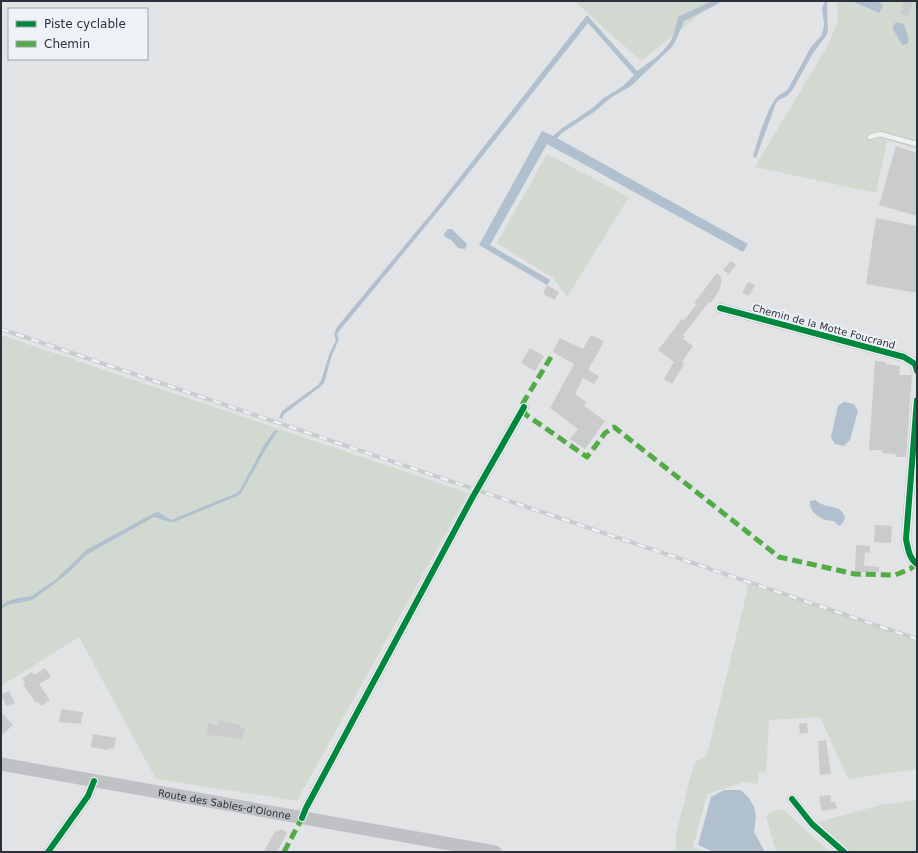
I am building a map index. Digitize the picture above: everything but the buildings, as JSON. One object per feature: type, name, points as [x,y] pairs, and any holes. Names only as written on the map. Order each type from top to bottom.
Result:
[{"type":"main road","name":"Route des Sables-d'Olonne","points":[[1,764],[495,852]]},
{"type":"street","name":"Chemin de la Motte Foucrand","points":[[720,308],[904,358],[915,364],[917,371]]},
{"type":"street","points":[[917,400],[906,539],[908,552],[914,563],[917,564]]},
{"type":"street","points":[[302,818],[471,500],[524,407]]},
{"type":"street","points":[[48,852],[85,800],[94,780]]},
{"type":"street","points":[[792,799],[812,824],[844,852]]},
{"type":"lane","points":[[870,137],[880,134],[916,144],[917,142]]},
{"type":"shaded area","points":[[574,1],[716,1],[641,61]]},
{"type":"shaded area","points":[[837,1],[917,1],[917,149],[887,140],[876,193],[755,167],[828,45],[838,21]]},
{"type":"shaded area","points":[[547,154],[629,197],[567,297],[553,278],[497,243]]},
{"type":"shaded area","points":[[1,335],[468,493],[297,801],[156,779],[79,637],[1,686]]},
{"type":"shaded area","points":[[748,582],[917,640],[917,769],[848,779],[820,717],[769,720],[766,773],[759,772],[758,784],[745,782],[707,794],[693,847],[704,852],[676,852],[676,835],[694,763],[707,755],[747,592]]},
{"type":"shaded area","points":[[917,800],[917,852],[851,852],[818,822],[880,805]]},
{"type":"shaded area","points":[[782,809],[830,852],[776,852],[766,816],[772,812]]},
{"type":"water","points":[[712,1],[722,1],[684,21],[672,47],[631,86],[612,97],[594,112],[562,133],[557,138],[748,244],[743,252],[547,144],[490,245],[550,280],[547,285],[479,245],[542,131],[553,136],[594,107],[602,99],[623,86],[634,75],[588,23],[445,203],[337,334],[339,339],[332,355],[324,383],[284,414],[282,419],[279,418],[282,411],[318,385],[321,381],[329,355],[336,340],[334,334],[337,327],[435,209],[587,15],[637,71],[658,56],[667,47],[674,34],[678,17]]},
{"type":"water","points":[[825,1],[828,1],[828,31],[826,36],[813,53],[793,89],[787,96],[776,103],[756,158],[753,156],[772,104],[777,97],[788,89],[811,47],[822,35],[824,25],[822,8]]},
{"type":"water","points":[[852,1],[879,1],[883,6],[879,13]]},
{"type":"water","points":[[896,22],[904,24],[909,40],[907,44],[902,45],[893,29]]},
{"type":"water","points":[[448,229],[452,229],[466,243],[467,245],[465,249],[458,248],[451,240],[445,237],[444,234]]},
{"type":"water","points":[[844,402],[854,404],[858,411],[850,440],[844,446],[835,444],[831,437],[838,406]]},
{"type":"water","points":[[275,430],[278,431],[267,447],[241,493],[237,496],[174,522],[169,522],[154,517],[86,555],[67,574],[34,599],[8,605],[1,609],[1,606],[6,602],[17,598],[32,596],[56,579],[86,550],[154,513],[158,512],[171,520],[237,493],[264,445]]},
{"type":"water","points":[[815,500],[823,505],[840,510],[845,519],[841,525],[839,526],[834,521],[825,520],[814,513],[810,506],[810,501]]},
{"type":"water","points":[[724,790],[741,790],[749,798],[754,807],[756,816],[754,832],[765,852],[714,852],[698,845],[711,797]]},
{"type":"railway","points":[[1,329],[917,639]]},
{"type":"marked path","points":[[551,357],[523,403],[525,414],[587,457],[605,433],[614,427],[779,557],[855,574],[895,575],[910,569],[916,564]]},
{"type":"marked path","points":[[284,852],[302,818]]},
{"type":"cycle path","points":[[720,308],[904,357],[915,364],[917,371]]},
{"type":"cycle path","points":[[917,400],[906,539],[908,550],[914,562],[917,564]]},
{"type":"cycle path","points":[[302,818],[471,500],[524,407]]},
{"type":"cycle path","points":[[48,852],[88,796],[94,781]]},
{"type":"cycle path","points":[[792,799],[812,824],[844,852]]}]
